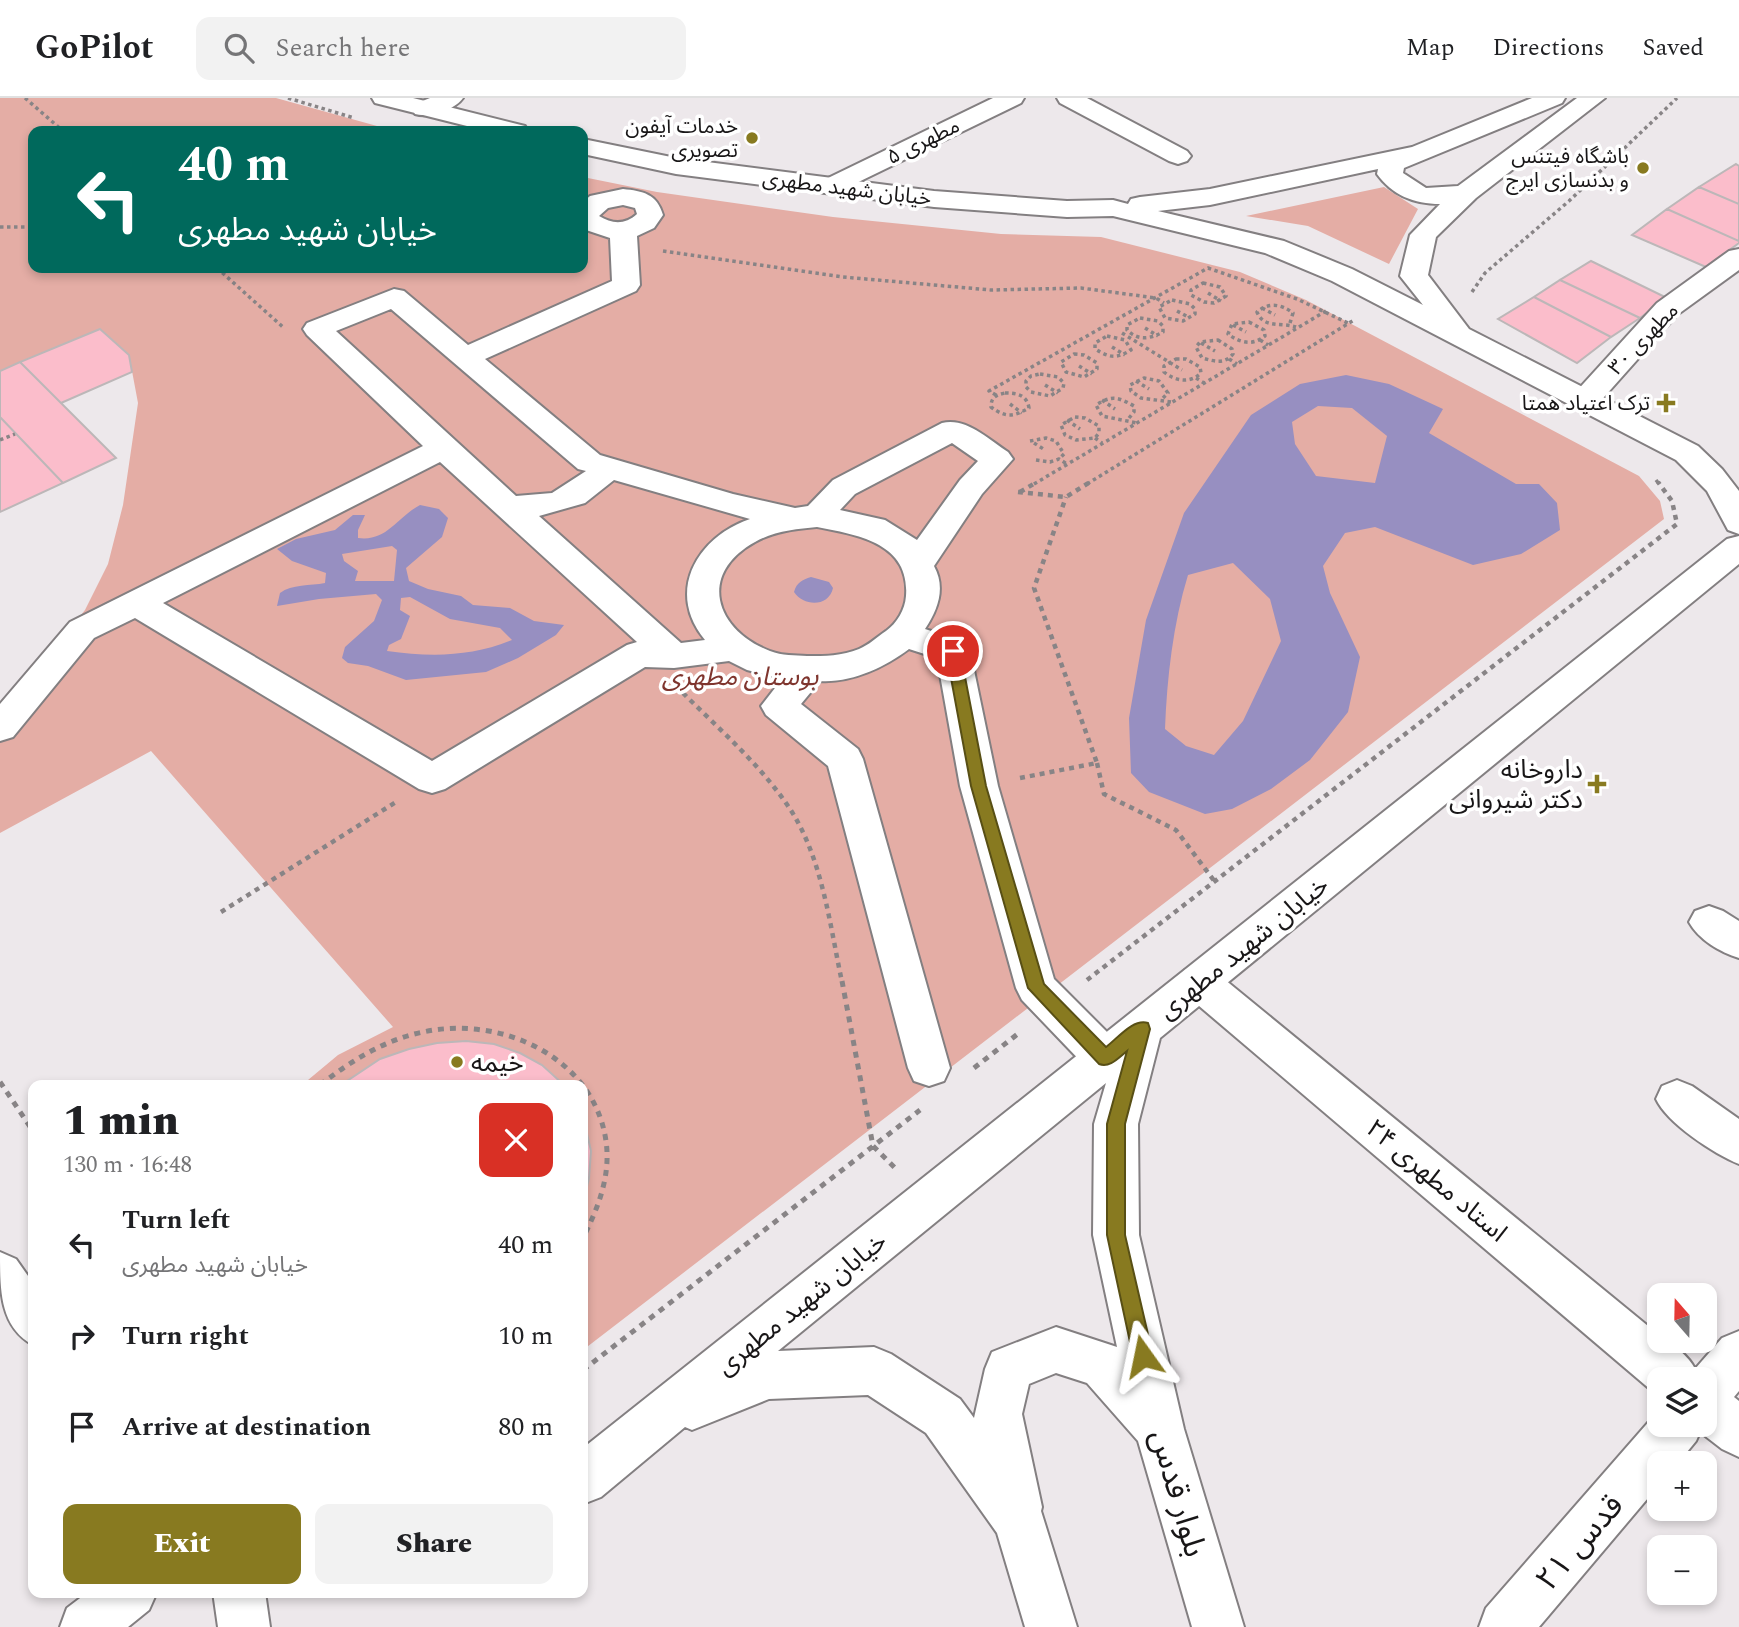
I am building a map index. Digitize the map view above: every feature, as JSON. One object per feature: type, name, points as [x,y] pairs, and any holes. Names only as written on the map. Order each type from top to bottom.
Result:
[{"type":"main road","points":[[384,98],[495,126]]},
{"type":"main road","points":[[424,109],[451,98]]},
{"type":"main road","name":"مطهری ۵","points":[[835,184],[1012,98]]},
{"type":"main road","points":[[1069,98],[1178,156]]},
{"type":"main road","name":"خیابان شهید مطهری","points":[[588,148],[676,166],[771,179],[835,184],[934,199],[1068,209],[1113,208],[1210,197],[1419,153],[1553,98]]},
{"type":"main road","name":"خیابان شهید مطهری","points":[[1430,313],[1414,275],[1423,236],[1467,192],[1594,98]]},
{"type":"main road","points":[[1419,153],[1392,164],[1390,174],[1397,184],[1412,192],[1432,197],[1467,192]]},
{"type":"main road","name":"خیابان شهید مطهری","points":[[1113,208],[1274,247],[1430,313],[1463,337],[1687,453],[1719,483],[1730,499],[1739,523]]},
{"type":"main road","points":[[464,357],[626,285],[624,237],[588,221]]},
{"type":"main road","name":"مطهری ۳۰","points":[[1585,400],[1667,309],[1739,257]]},
{"type":"main road","points":[[674,656],[443,448],[317,329],[394,297],[589,462],[607,469],[804,517],[843,519],[888,535],[906,548],[918,564],[925,581],[926,600],[919,618],[906,635],[888,649],[865,661],[838,668],[810,670],[782,667],[756,660],[734,648],[717,634],[706,617],[701,598],[703,580],[725,547],[767,524],[804,517],[844,488],[953,430],[997,459],[971,487],[918,564]]},
{"type":"main road","points":[[0,728],[82,630],[443,448]]},
{"type":"main road","points":[[510,507],[539,507],[568,501],[607,469]]},
{"type":"main road","name":"خیابان شهید مطهری","points":[[588,1475],[1739,547]]},
{"type":"main road","points":[[136,603],[432,779],[639,654],[674,656],[734,648]]},
{"type":"main road","points":[[906,635],[953,651],[979,786],[1036,988],[1105,1058]]},
{"type":"main road","points":[[810,670],[779,706],[845,759],[928,1086]]},
{"type":"main road","name":"استاد مطهری ۲۴","points":[[1199,982],[1661,1367]]},
{"type":"main road","name":"بلوار قدس","points":[[1142,1029],[1116,1124],[1116,1235],[1159,1429],[1218,1627]]},
{"type":"main road","points":[[1677,1099],[1739,1144]]},
{"type":"main road","points":[[0,1274],[28,1315]]},
{"type":"main road","points":[[1051,1627],[1019,1520],[998,1414],[1009,1369],[1056,1350],[1102,1364],[1159,1429]]},
{"type":"main road","points":[[1717,1380],[1739,1354]]},
{"type":"main road","points":[[654,1421],[769,1375],[874,1371],[943,1416],[1019,1520]]},
{"type":"main road","points":[[1717,1414],[1739,1432]]},
{"type":"main road","name":"قدس ۲۱","points":[[1505,1627],[1668,1437]]},
{"type":"main road","points":[[86,1627],[123,1598]]},
{"type":"main road","points":[[240,1598],[244,1627]]},
{"type":"path","points":[[24,98],[56,126]]},
{"type":"path","points":[[288,98],[362,120]]},
{"type":"path","points":[[971,487],[1066,497],[1363,315],[1469,314],[1464,303],[1485,273],[1569,201],[1677,98]]},
{"type":"path","points":[[0,227],[28,227]]},
{"type":"path","points":[[624,237],[747,265],[843,277],[991,290],[1081,288],[1156,298],[1164,303]]},
{"type":"path","points":[[996,396],[989,391],[1208,268],[1269,286],[1349,323]]},
{"type":"path","points":[[1188,281],[1195,286]]},
{"type":"path","points":[[1191,295],[1191,290],[1203,283],[1220,286],[1226,296],[1222,301],[1205,303],[1195,309]]},
{"type":"path","points":[[1208,293],[1222,301]]},
{"type":"path","points":[[1173,321],[1160,313],[1159,307],[1164,303],[1181,301],[1191,295]]},
{"type":"path","points":[[1191,295],[1205,303]]},
{"type":"path","points":[[1181,301],[1195,309]]},
{"type":"path","points":[[1258,317],[1257,312],[1269,305],[1293,313],[1290,323]]},
{"type":"path","points":[[1261,308],[1275,315]]},
{"type":"path","points":[[1163,326],[1173,321],[1191,319],[1195,309]]},
{"type":"path","points":[[1177,310],[1191,319]]},
{"type":"path","points":[[1020,492],[1326,311]]},
{"type":"path","points":[[1124,316],[1132,321],[1160,313]]},
{"type":"path","points":[[1345,313],[1356,319]]},
{"type":"path","points":[[1228,334],[1232,324],[1250,322],[1258,317]]},
{"type":"path","points":[[1258,317],[1272,326]]},
{"type":"path","points":[[1149,318],[1163,326]]},
{"type":"path","points":[[1095,349],[1095,343],[1099,339],[1117,337],[1127,330],[1132,321]]},
{"type":"path","points":[[1250,322],[1264,330]]},
{"type":"path","points":[[1264,330],[1290,323],[1297,328]]},
{"type":"path","points":[[1232,324],[1246,332]]},
{"type":"path","points":[[1130,345],[1141,339],[1159,337],[1163,326]]},
{"type":"path","points":[[1146,328],[1159,337]]},
{"type":"path","points":[[1127,330],[1141,339]]},
{"type":"path","points":[[1232,349],[1242,342],[1260,340],[1265,336],[1264,330]]},
{"type":"path","points":[[1092,334],[1099,339]]},
{"type":"path","points":[[1122,334],[1182,370]]},
{"type":"path","points":[[1197,353],[1196,347],[1200,342],[1218,340],[1228,334]]},
{"type":"path","points":[[1228,334],[1242,342]]},
{"type":"path","points":[[1117,337],[1130,345]]},
{"type":"path","points":[[1218,340],[1232,349]]},
{"type":"path","points":[[1260,340],[1268,345]]},
{"type":"path","points":[[1200,342],[1214,351]]},
{"type":"path","points":[[1097,363],[1108,357],[1126,355],[1131,350],[1130,345]]},
{"type":"path","points":[[1112,347],[1126,355]]},
{"type":"path","points":[[1058,352],[1066,357],[1084,355],[1095,349]]},
{"type":"path","points":[[1095,349],[1108,357]]},
{"type":"path","points":[[1228,359],[1233,354],[1232,349]]},
{"type":"path","points":[[1164,372],[1168,361],[1186,359],[1197,353]]},
{"type":"path","points":[[1197,353],[1211,361]]},
{"type":"path","points":[[1084,355],[1097,363]]},
{"type":"path","points":[[1061,368],[1061,362],[1066,357]]},
{"type":"path","points":[[1186,359],[1200,367]]},
{"type":"path","points":[[1200,367],[1211,361],[1228,359],[1237,364]]},
{"type":"path","points":[[1028,402],[1040,396],[1059,393],[1064,383],[1074,376],[1093,374],[1097,363]]},
{"type":"path","points":[[1079,366],[1093,374]]},
{"type":"path","points":[[1196,378],[1201,373],[1200,367]]},
{"type":"path","points":[[1024,371],[1031,376],[1050,374],[1061,368]]},
{"type":"path","points":[[1061,368],[1074,376]]},
{"type":"path","points":[[1130,391],[1130,385],[1135,380],[1153,378],[1164,372]]},
{"type":"path","points":[[1164,372],[1178,380]]},
{"type":"path","points":[[1050,374],[1064,383]]},
{"type":"path","points":[[1026,387],[1031,376]]},
{"type":"path","points":[[1153,378],[1167,387],[1168,393],[1163,398]]},
{"type":"path","points":[[1167,387],[1178,380],[1196,378],[1204,383]]},
{"type":"path","points":[[1135,380],[1149,389]]},
{"type":"path","points":[[1045,385],[1059,393]]},
{"type":"path","points":[[1015,393],[1028,402],[1029,408],[1023,413],[1015,416],[996,412],[991,407],[991,401],[996,396],[1015,393],[1026,387]]},
{"type":"path","points":[[1026,387],[1040,396]]},
{"type":"path","points":[[1096,411],[1096,405],[1101,400],[1120,398],[1130,391]]},
{"type":"path","points":[[1130,391],[1145,400]]},
{"type":"path","points":[[1120,398],[1134,406]]},
{"type":"path","points":[[1134,406],[1145,400],[1163,398],[1171,402]]},
{"type":"path","points":[[1101,400],[1115,408]]},
{"type":"path","points":[[1010,404],[1023,413]]},
{"type":"path","points":[[1129,418],[1134,412],[1134,406]]},
{"type":"path","points":[[1061,432],[1061,425],[1066,420],[1085,418],[1096,411]]},
{"type":"path","points":[[1096,411],[1111,420]]},
{"type":"path","points":[[1085,418],[1099,426]]},
{"type":"path","points":[[1099,426],[1111,420],[1129,418],[1137,423]]},
{"type":"path","points":[[1066,420],[1080,429]]},
{"type":"path","points":[[1095,438],[1099,433],[1099,426]]},
{"type":"path","points":[[1026,446],[1031,440],[1050,438],[1061,432]]},
{"type":"path","points":[[1061,432],[1076,440]]},
{"type":"path","points":[[0,440],[15,434]]},
{"type":"path","points":[[1030,458],[1049,462],[1064,454],[1063,447],[1050,438]]},
{"type":"path","points":[[1063,447],[1076,440],[1095,438],[1102,443]]},
{"type":"path","points":[[1031,440],[1045,450]]},
{"type":"path","points":[[1059,459],[1067,465]]},
{"type":"path","points":[[969,1072],[1677,524],[1672,501],[1647,472]]},
{"type":"path","points":[[1066,497],[1034,588],[1097,763],[1104,794],[1176,830],[1215,882]]},
{"type":"path","points":[[979,786],[1097,763]]},
{"type":"path","points":[[221,912],[432,779]]},
{"type":"path","points":[[326,1080],[346,1064],[375,1048],[406,1036],[469,1028],[500,1031],[528,1041],[554,1054],[580,1080]]},
{"type":"path","points":[[0,1082],[28,1124]]},
{"type":"path","points":[[588,1366],[928,1086]]},
{"type":"path","points":[[588,1091],[602,1121],[607,1149],[606,1178],[597,1209],[588,1228]]},
{"type":"green space","name":"بوستان مطهری","points":[[0,98],[276,98],[377,126],[28,126],[28,273],[588,273],[588,178],[657,192],[833,217],[1001,234],[1101,237],[1240,272],[1306,300],[1639,476],[1660,501],[1664,519],[588,1346],[588,1080],[308,1080],[338,1055],[393,1027],[151,751],[0,833],[0,716],[85,610],[108,564],[123,505],[138,403],[129,355],[100,329],[0,371]]},
{"type":"green space","points":[[1384,187],[1418,209],[1389,264],[1308,226],[1246,216]]},
{"type":"shaded area","points":[[1346,375],[1389,384],[1443,409],[1429,433],[1516,484],[1539,484],[1557,503],[1560,530],[1521,554],[1473,565],[1375,527],[1345,533],[1323,566],[1330,593],[1360,657],[1348,712],[1310,760],[1271,789],[1232,809],[1205,814],[1149,792],[1131,773],[1129,718],[1146,620],[1184,513],[1251,415],[1300,384]],"holes":[[[1318,406],[1352,408],[1387,436],[1375,483],[1316,476],[1295,444],[1292,422]],[[1233,563],[1270,599],[1281,641],[1243,721],[1214,755],[1186,746],[1165,729],[1169,671],[1178,613],[1188,575]]]},
{"type":"shaded area","points":[[420,505],[439,509],[448,518],[442,537],[406,568],[409,581],[428,589],[461,596],[473,605],[510,608],[534,621],[564,625],[556,635],[518,658],[486,672],[406,680],[368,666],[348,663],[342,658],[345,647],[374,621],[382,600],[376,594],[277,606],[280,593],[296,587],[325,583],[326,573],[292,561],[277,549],[296,539],[335,530],[353,515],[365,515],[358,530],[358,538],[377,536]],"holes":[[[392,546],[397,550],[394,581],[355,581],[358,571],[344,561],[342,554]],[[410,597],[450,619],[500,628],[512,640],[466,653],[419,654],[387,651],[389,645],[401,639],[410,616],[400,610],[401,598]]]},
{"type":"shaded area","points":[[811,577],[829,582],[833,588],[831,594],[822,602],[804,600],[794,592],[800,582]]},
{"type":"building","points":[[1736,164],[1739,166],[1739,204],[1699,187]]},
{"type":"building","points":[[1699,187],[1739,204],[1739,241],[1667,209]]},
{"type":"building","points":[[1667,209],[1739,243],[1706,267],[1632,235]]},
{"type":"building","points":[[1591,261],[1667,298],[1640,318],[1560,280]]},
{"type":"building","points":[[1560,280],[1640,318],[1611,337],[1534,297]]},
{"type":"building","points":[[1534,297],[1611,337],[1577,363],[1498,319]]},
{"type":"building","points":[[100,329],[129,355],[132,372],[61,403],[20,362]]},
{"type":"building","points":[[20,362],[116,458],[63,483],[0,417],[0,371]]},
{"type":"building","points":[[0,417],[63,483],[0,512]]},
{"type":"building","name":"خیمه","points":[[466,1041],[494,1044],[520,1053],[542,1065],[558,1080],[348,1080],[380,1059],[437,1043]]},
{"type":"building","points":[[588,1138],[591,1151],[588,1182]]},
{"type":"place","name":"خدمات آیفون تصویری","points":[[752,138]]},
{"type":"place","name":"باشگاه فیتنس و بدنسازی ایرج","points":[[1643,168]]},
{"type":"place","name":"ترک اعتیاد همتا","points":[[1666,403]]},
{"type":"place","name":"داروخانه دکتر شیروانی","points":[[1597,784]]},
{"type":"place","name":"خیمه","points":[[457,1062]]},
{"type":"route","points":[[953,651],[979,786],[1036,988],[1105,1058],[1142,1029],[1116,1124],[1116,1235],[1143,1356]]}]
